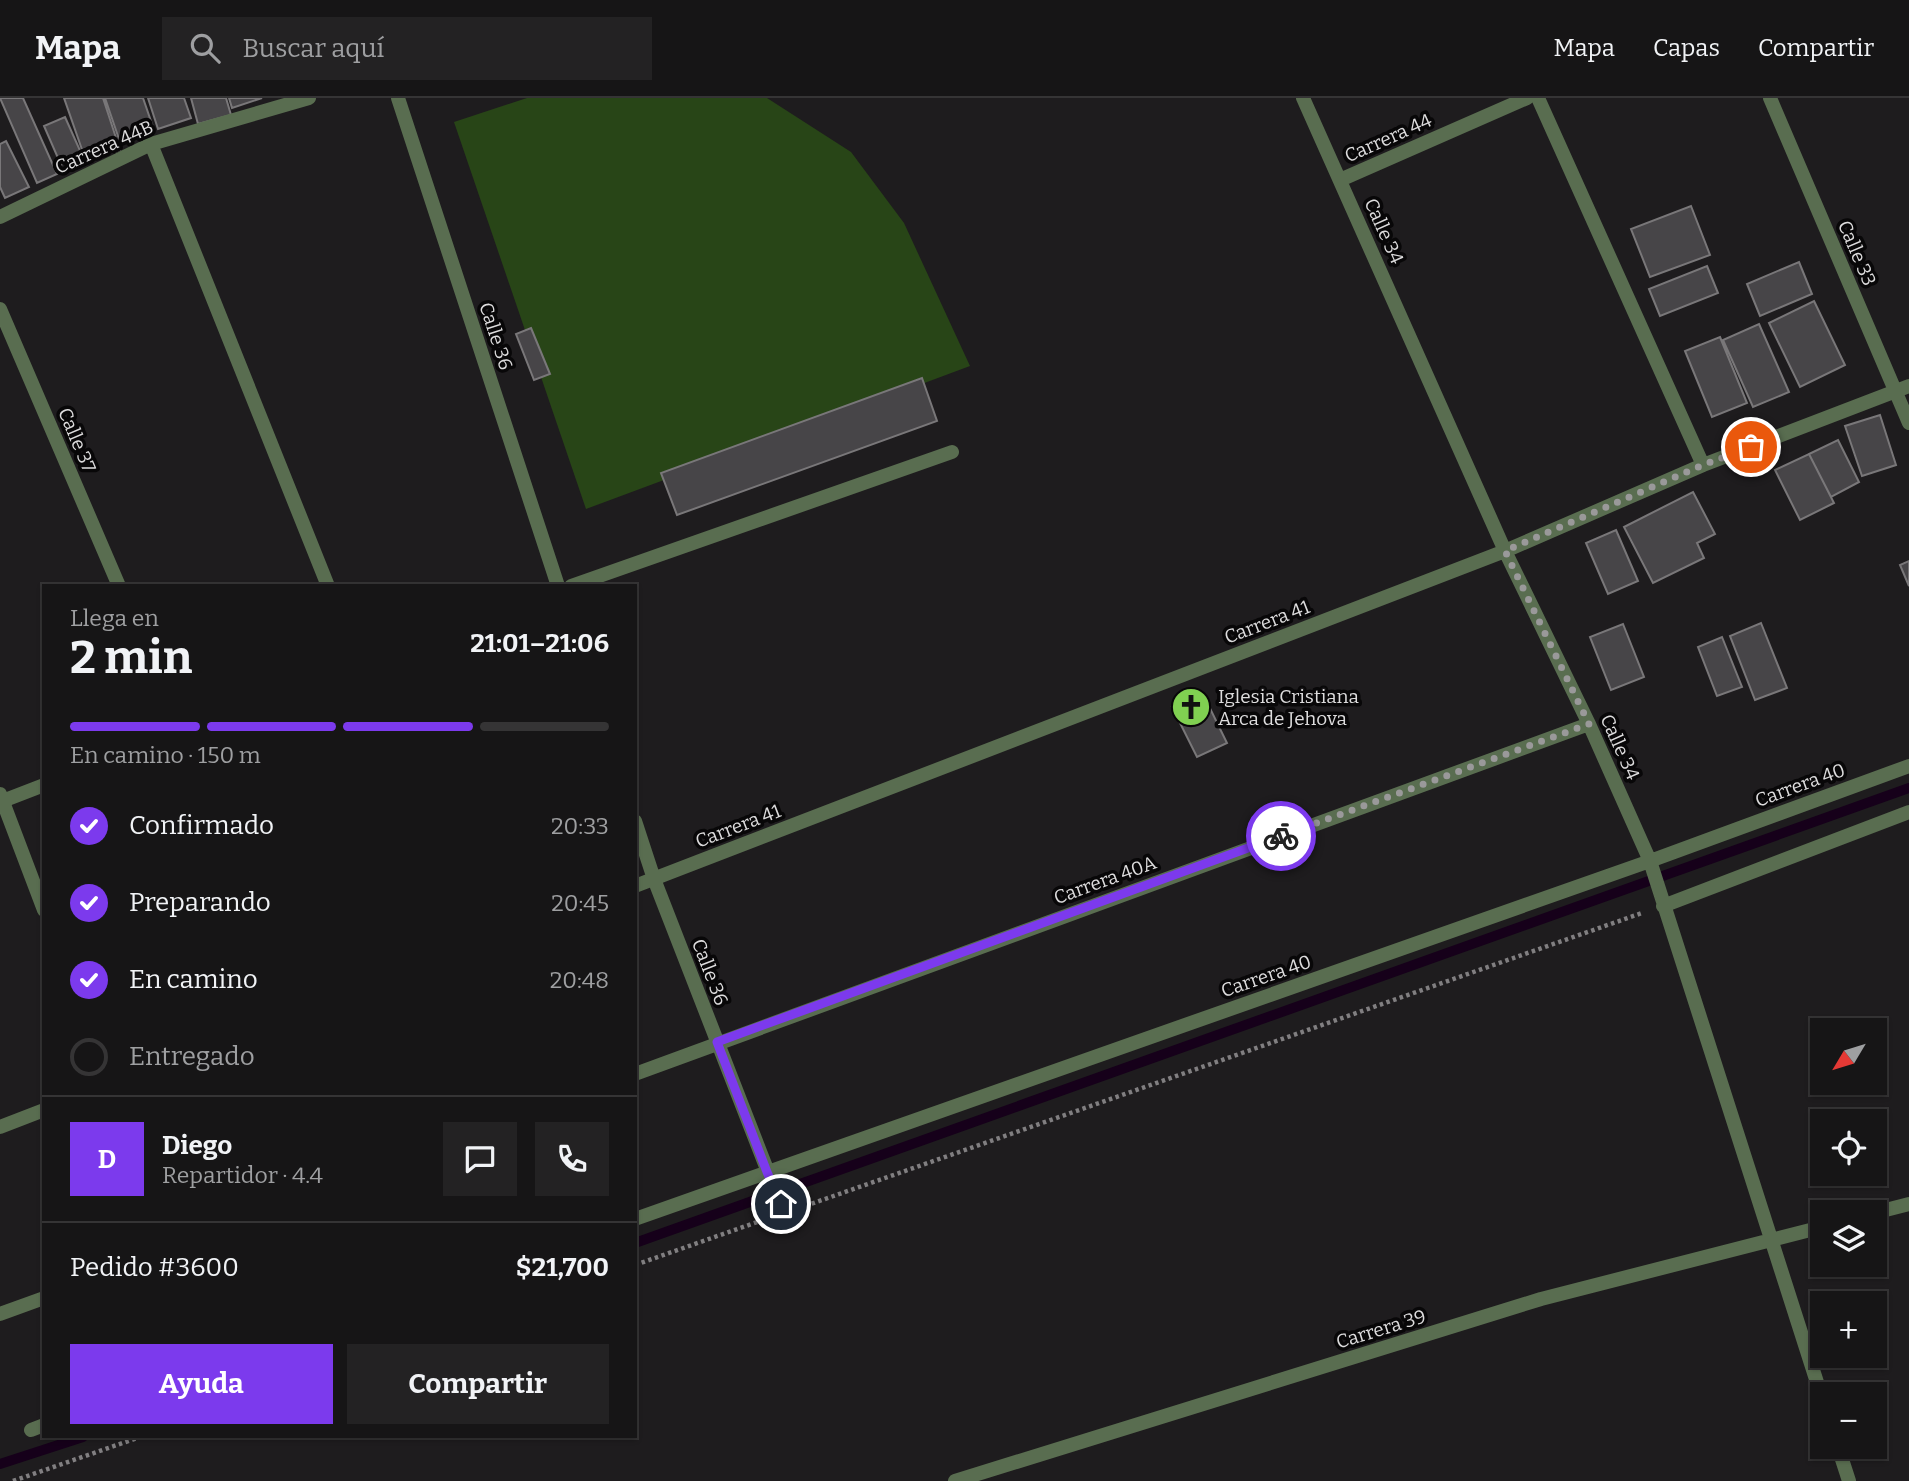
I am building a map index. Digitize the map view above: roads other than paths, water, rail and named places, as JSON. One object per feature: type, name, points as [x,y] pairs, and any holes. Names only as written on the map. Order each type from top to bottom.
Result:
[{"type":"street","name":"Carrera 44B","points":[[0,217],[151,144],[309,98]]},
{"type":"street","name":"Calle 36","points":[[398,98],[557,584]]},
{"type":"street","name":"Calle 34","points":[[1303,98],[1505,551],[1589,724],[1651,865],[1817,1382]]},
{"type":"street","name":"Carrera 44","points":[[1340,180],[1527,98]]},
{"type":"street","points":[[1538,98],[1703,465]]},
{"type":"street","name":"Calle 33","points":[[1770,98],[1902,389],[1909,424]]},
{"type":"street","points":[[151,144],[327,584]]},
{"type":"street","name":"Calle 37","points":[[0,309],[118,584]]},
{"type":"street","name":"Carrera 41","points":[[637,885],[1505,551],[1703,465],[1902,389]]},
{"type":"street","points":[[576,584],[952,452]]},
{"type":"street","name":"Carrera 40A","points":[[637,1073],[1589,724]]},
{"type":"street","name":"Carrera 40","points":[[637,1218],[770,1179],[1651,865],[1909,766]]},
{"type":"street","points":[[42,786],[1,799],[42,905]]},
{"type":"street","points":[[1662,903],[1909,812]]},
{"type":"street","name":"Calle 36","points":[[637,827],[654,879],[783,1208]]},
{"type":"street","points":[[0,1127],[42,1111]]},
{"type":"street","points":[[1887,1210],[1909,1204]]},
{"type":"street","name":"Carrera 39","points":[[955,1481],[1541,1300],[1810,1230]]},
{"type":"street","points":[[0,1314],[42,1299]]},
{"type":"street","points":[[1842,1459],[1849,1481]]},
{"type":"waterway","points":[[637,1242],[1909,788]]},
{"type":"waterway","points":[[0,1464],[80,1438]]},
{"type":"place","name":"Iglesia Cristiana Arca de Jehova","points":[[1191,707]]}]
